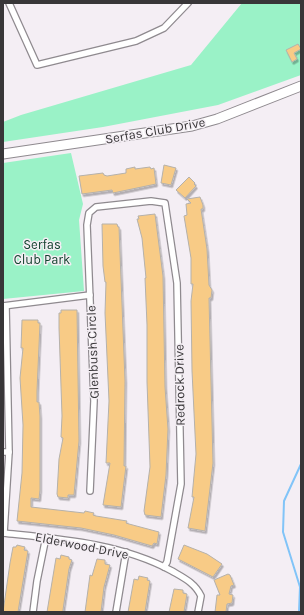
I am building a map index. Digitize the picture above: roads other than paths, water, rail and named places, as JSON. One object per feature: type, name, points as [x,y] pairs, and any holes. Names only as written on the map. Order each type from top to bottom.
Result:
[{"type":"main road","name":"Serfas Club Drive","points":[[3,154],[192,126],[301,86]]},
{"type":"street","points":[[9,3],[37,65],[136,41],[164,28],[188,3]]},
{"type":"street","name":"Glenbush Circle","points":[[90,491],[94,401],[87,225],[89,213],[96,207],[151,201],[165,203]]},
{"type":"street","name":"Redrock Drive","points":[[164,567],[167,562],[181,484],[177,283],[165,203]]},
{"type":"street","points":[[4,533],[6,452],[4,306],[90,296]]},
{"type":"street","name":"Elderwood Drive","points":[[4,533],[46,537],[126,552],[164,567],[191,582],[198,590],[201,596],[198,612]]},
{"type":"street","points":[[33,612],[37,581],[46,537]]},
{"type":"street","points":[[116,612],[126,552]]},
{"type":"waterway","points":[[299,612],[300,587],[283,532],[284,501],[301,464]]},
{"type":"park label","name":"Serfas Club Park","points":[[42,252]]}]
